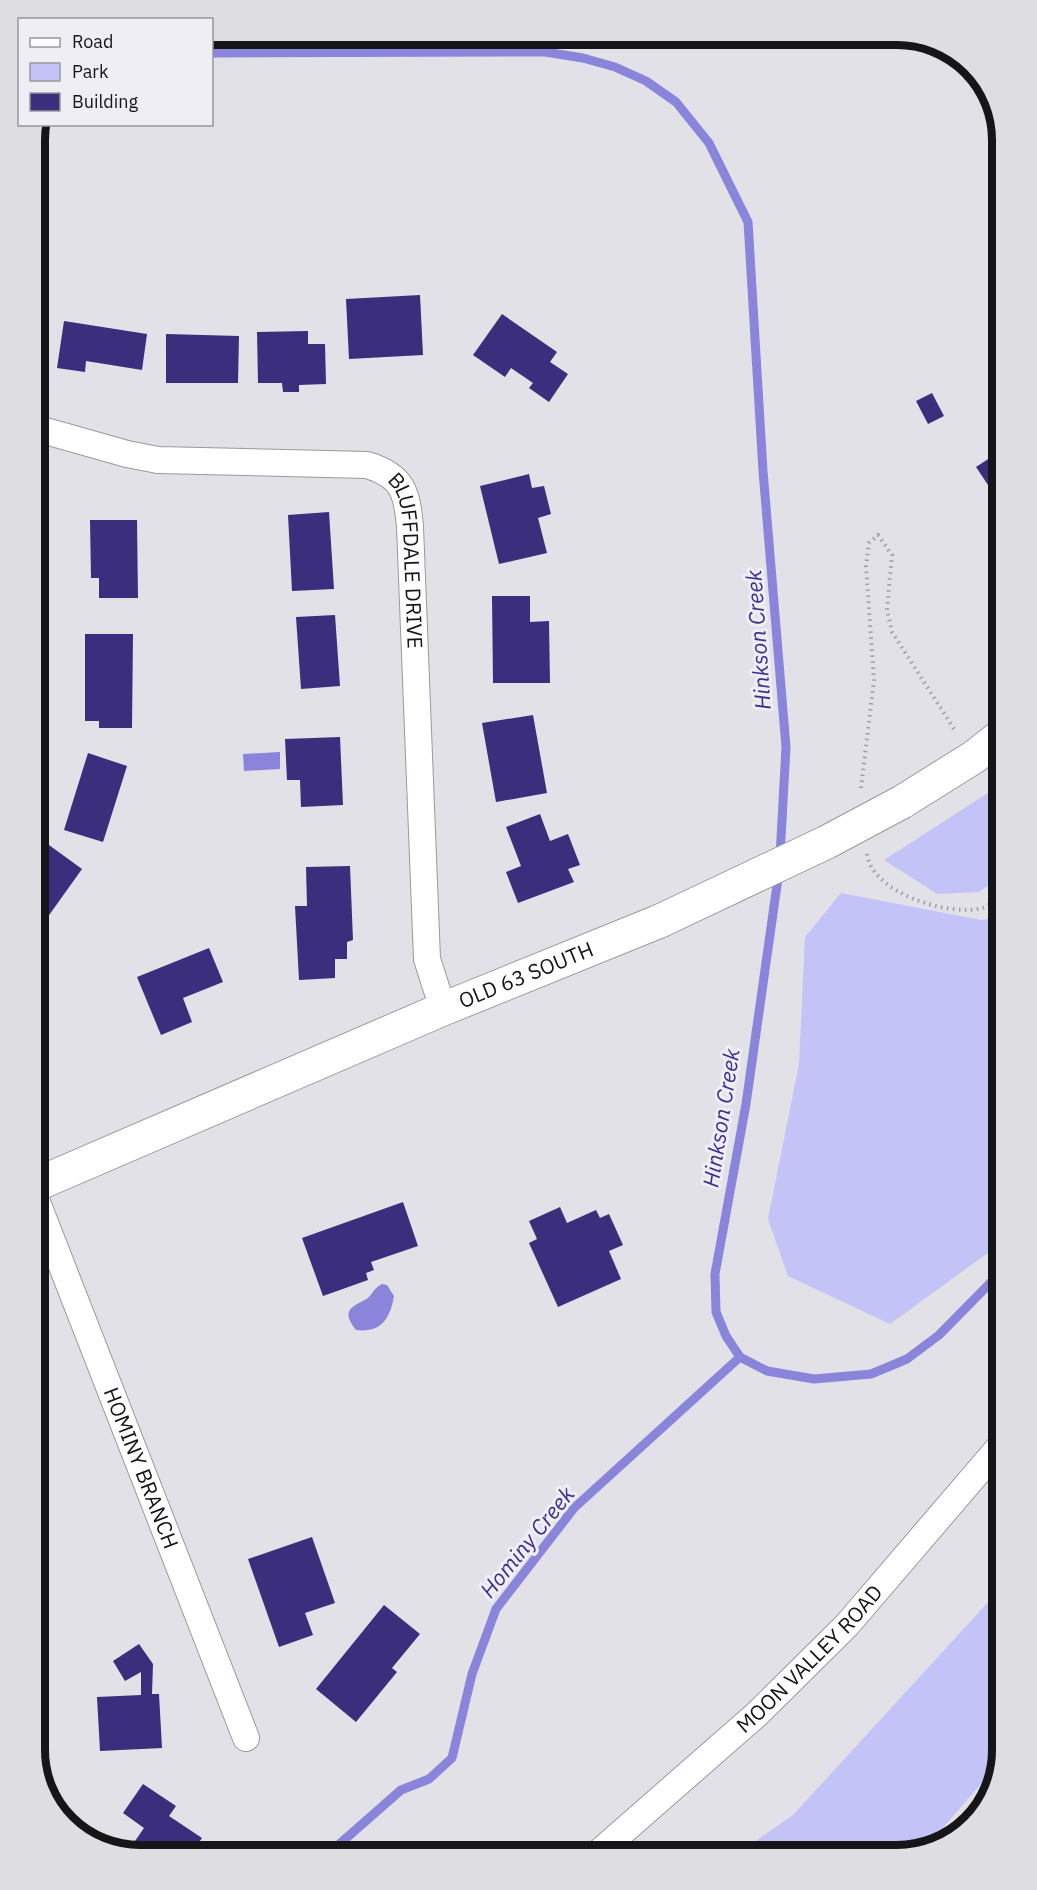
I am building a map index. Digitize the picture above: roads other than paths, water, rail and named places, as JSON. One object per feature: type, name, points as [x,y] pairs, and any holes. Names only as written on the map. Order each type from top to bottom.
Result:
[{"type":"main road","name":"OLD 63 SOUTH","points":[[45,1180],[443,1009],[660,921],[827,842],[902,802],[974,757],[992,743]]},
{"type":"street","name":"BLUFFDALE DRIVE","points":[[45,435],[158,460],[367,465],[382,469],[400,483],[408,503],[410,527],[426,959],[443,1009]]},
{"type":"street","name":"HOMINY BRANCH","points":[[45,1225],[246,1738]]},
{"type":"street","name":"MOON VALLEY ROAD","points":[[607,1845],[757,1714],[847,1625],[992,1456]]},
{"type":"waterway","name":"Hinkson Creek","points":[[213,53],[545,52],[583,58],[615,67],[646,81],[676,102],[709,143],[748,222],[763,471],[786,747],[780,857]]},
{"type":"waterway","name":"Hinkson Creek","points":[[779,871],[746,1104],[715,1274],[716,1312],[726,1336],[740,1357],[767,1371],[814,1379],[871,1374],[907,1359],[939,1335],[992,1281]]},
{"type":"waterway","name":"Hominy Creek","points":[[338,1845],[401,1790],[429,1779],[452,1758],[472,1674],[496,1609],[574,1508],[740,1357]]}]
